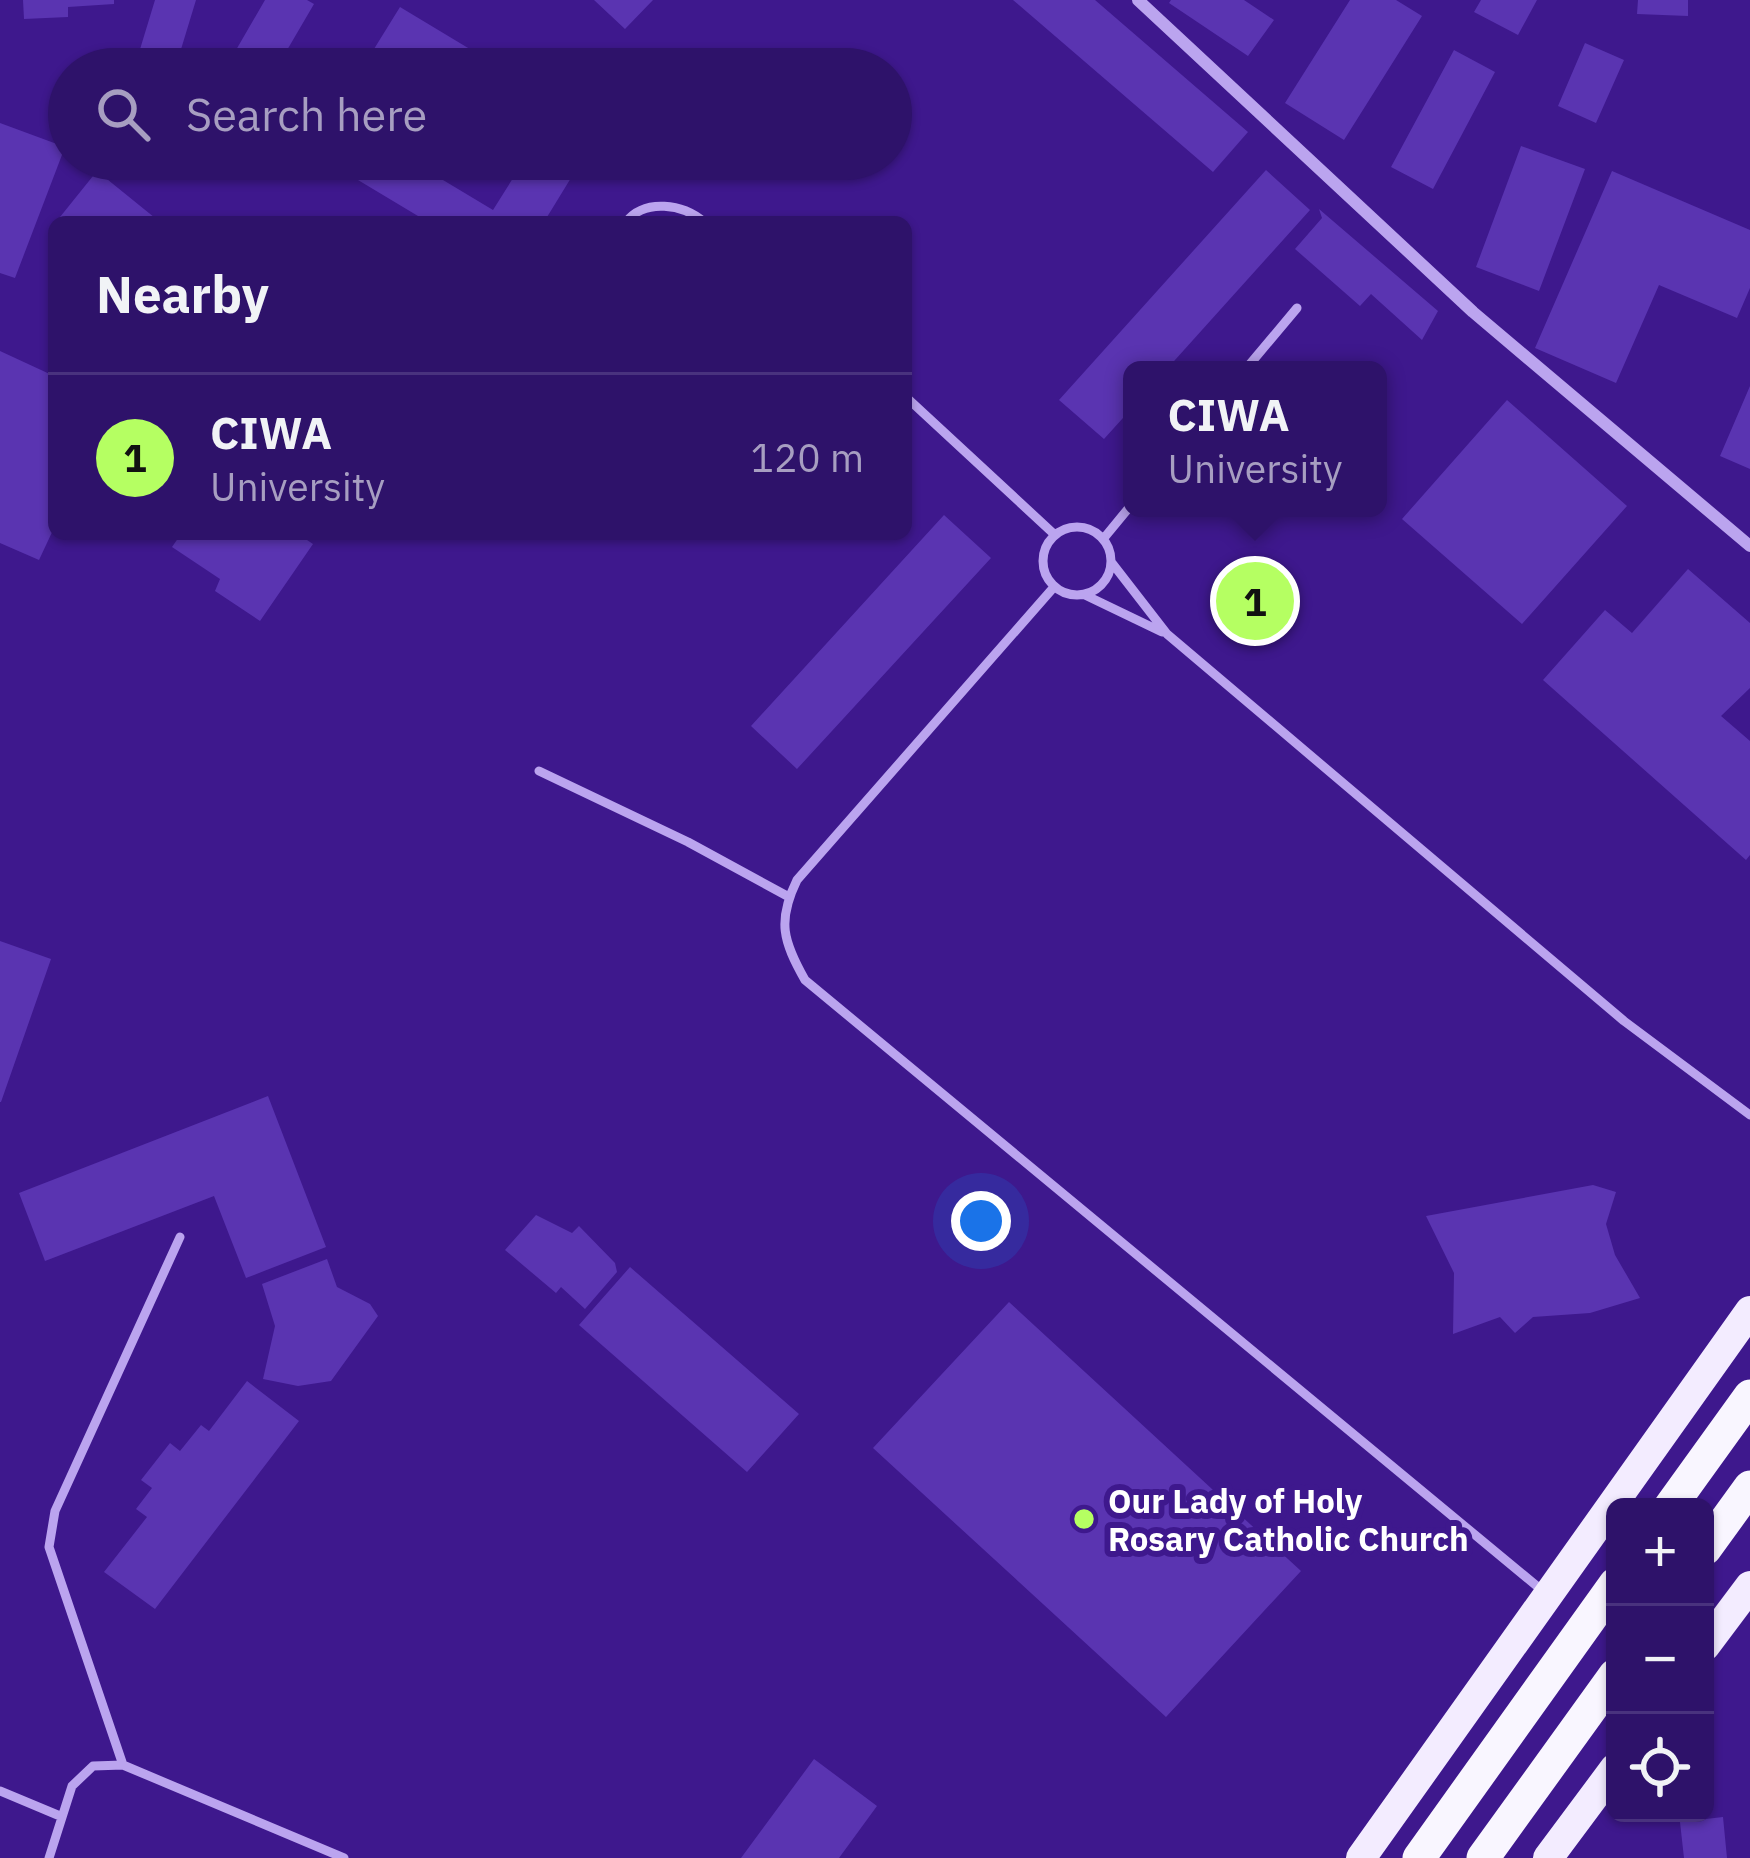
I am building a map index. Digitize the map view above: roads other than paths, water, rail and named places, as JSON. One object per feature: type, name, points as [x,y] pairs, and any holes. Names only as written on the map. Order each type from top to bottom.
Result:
[{"type":"highway","points":[[1676,1498],[1750,1396]]},
{"type":"highway","points":[[1714,1537],[1750,1487]]},
{"type":"highway","points":[[1419,1858],[1606,1596]]},
{"type":"highway","points":[[1483,1858],[1606,1687]]},
{"type":"main road","points":[[1361,1858],[1750,1311]]},
{"type":"main road","points":[[1714,1634],[1750,1586]]},
{"type":"main road","points":[[1548,1858],[1606,1780]]},
{"type":"street","points":[[1138,0],[1473,312],[1750,546]]},
{"type":"lane","points":[[631,216],[662,205],[697,216]]},
{"type":"lane","points":[[1253,361],[1297,308]]},
{"type":"lane","points":[[912,404],[1055,535]]},
{"type":"lane","points":[[1104,538],[1123,516]]},
{"type":"lane","points":[[1084,595],[1106,580],[1112,554],[1104,538],[1080,526],[1055,535],[1044,549],[1046,576],[1054,587],[1066,594],[1084,595],[1167,634]]},
{"type":"lane","points":[[1112,563],[1167,634],[1624,1021],[1750,1114]]},
{"type":"lane","points":[[1054,587],[797,880],[783,910],[788,950],[805,980],[1548,1595]]},
{"type":"lane","points":[[539,771],[688,842],[789,898]]},
{"type":"lane","points":[[123,1765],[49,1547],[55,1511],[180,1237]]},
{"type":"lane","points":[[49,1858],[72,1786],[93,1766],[123,1765],[344,1858]]},
{"type":"lane","points":[[0,1791],[60,1816]]},
{"type":"place","name":"CIWA","points":[[1255,601]]},
{"type":"place","name":"Our Lady of Holy Rosary Catholic Church","points":[[1084,1519]]}]
